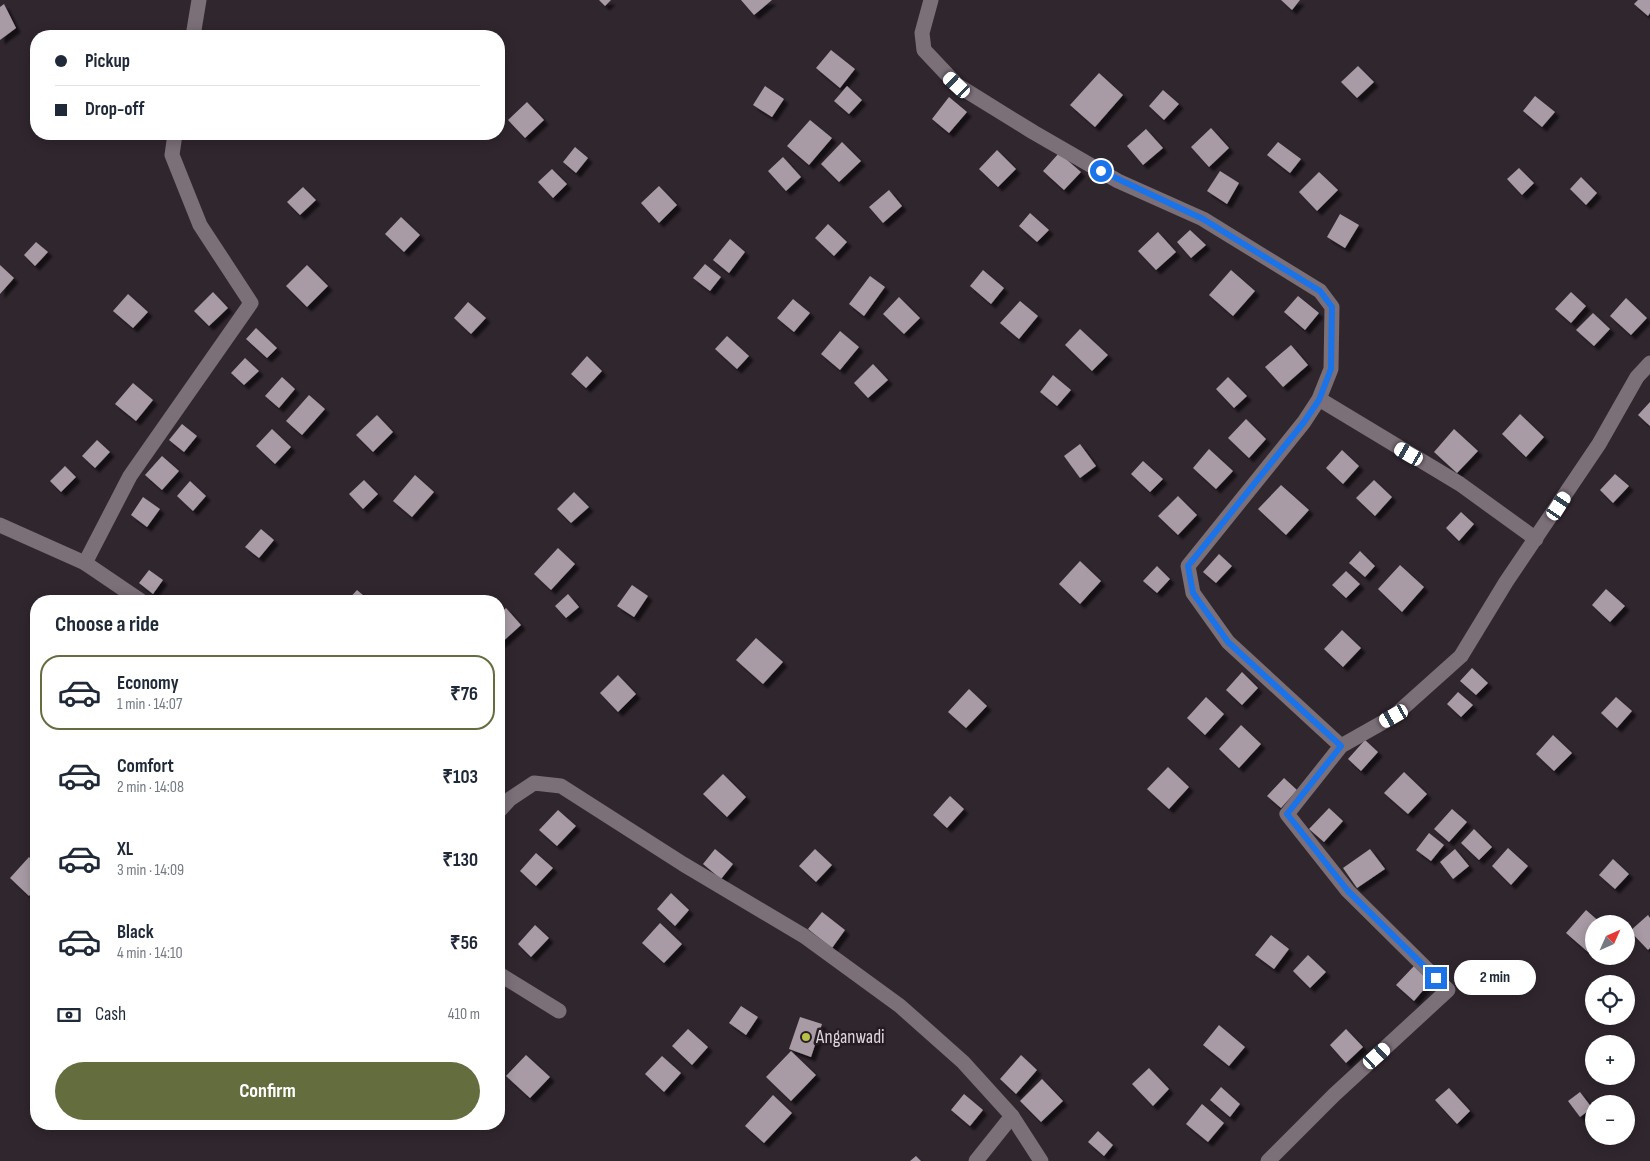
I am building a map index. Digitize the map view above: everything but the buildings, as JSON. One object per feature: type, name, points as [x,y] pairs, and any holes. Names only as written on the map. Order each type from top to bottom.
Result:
[{"type":"street","points":[[194,30],[199,0]]},
{"type":"street","points":[[931,0],[922,33],[924,50],[957,85],[1118,181],[1203,219],[1320,291],[1332,307],[1331,369],[1319,400],[1304,422],[1188,566],[1193,593],[1228,642],[1341,746]]},
{"type":"street","points":[[85,562],[130,476],[251,303],[200,225],[172,155],[174,140]]},
{"type":"street","points":[[1268,1161],[1334,1095],[1448,990],[1348,891],[1287,814],[1341,746],[1394,716],[1460,656],[1506,582],[1599,444],[1637,377],[1650,363]]},
{"type":"street","points":[[1319,400],[1460,484],[1536,539]]},
{"type":"street","points":[[0,525],[85,562],[132,595]]},
{"type":"street","points":[[505,804],[510,798],[534,784],[561,786],[683,864],[804,936],[892,1000],[962,1062],[1012,1116],[1041,1161]]},
{"type":"street","points":[[505,978],[559,1011]]},
{"type":"street","points":[[976,1161],[1012,1116]]},
{"type":"place","name":"Anganwadi","points":[[806,1037]]},
{"type":"route","points":[[1101,171],[1118,181],[1203,219],[1320,291],[1332,307],[1331,369],[1319,400],[1304,422],[1188,566],[1193,593],[1228,642],[1341,746],[1287,814],[1348,891],[1436,978]]}]
